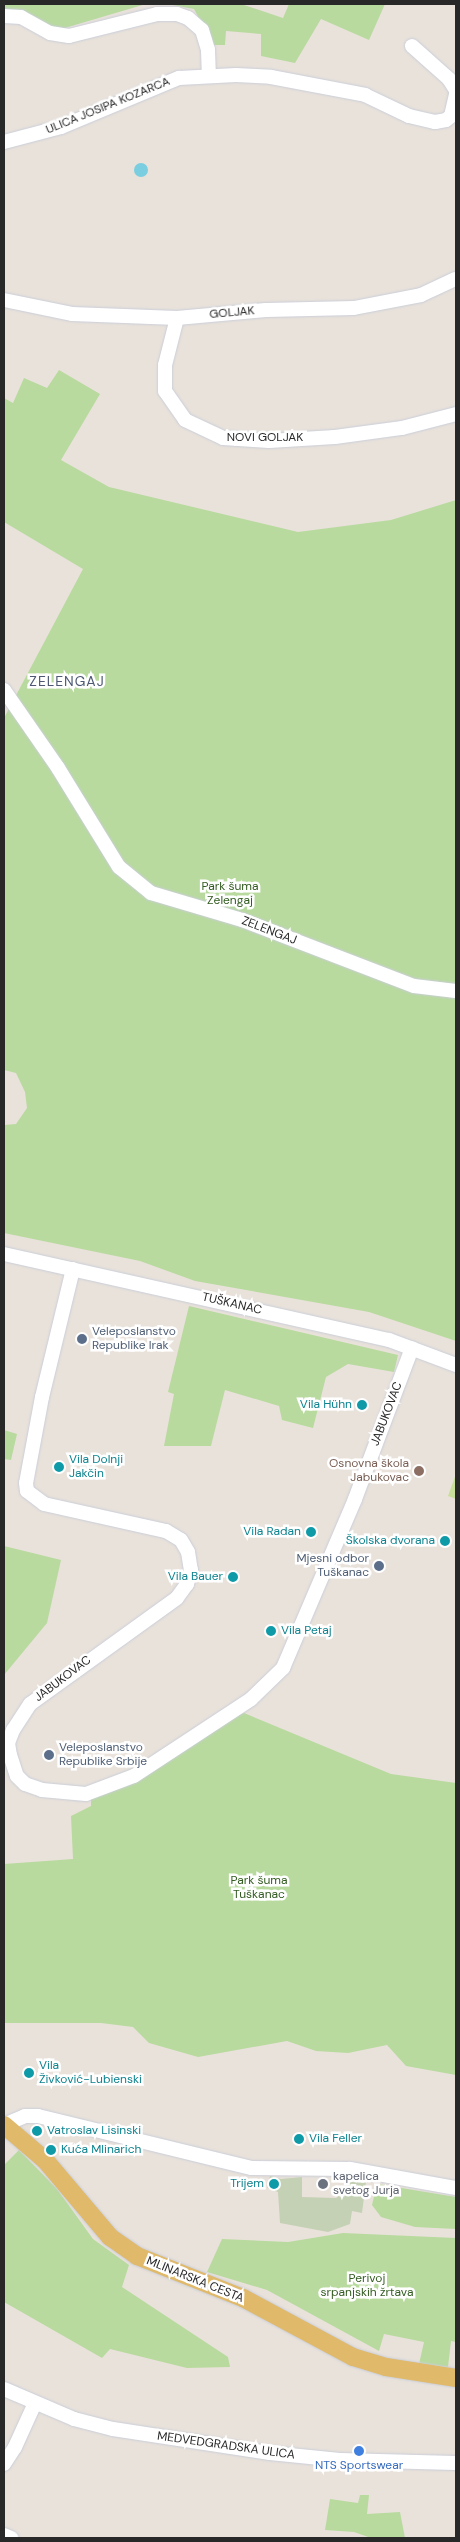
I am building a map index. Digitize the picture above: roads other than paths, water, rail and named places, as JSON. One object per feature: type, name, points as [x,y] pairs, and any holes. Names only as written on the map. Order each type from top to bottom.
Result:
[{"type":"main road","name":"MLINARSKA CESTA","points":[[4,2125],[45,2160],[110,2237],[137,2256],[243,2298],[353,2358],[386,2367],[456,2378]]},
{"type":"street","points":[[4,16],[21,17],[50,33],[69,36],[157,14],[177,14],[188,18],[202,30],[208,50],[209,75]]},
{"type":"street","points":[[412,46],[449,78],[456,90]]},
{"type":"street","name":"ULICA JOSIPA KOZARCA","points":[[4,142],[61,127],[159,84],[179,78],[209,75],[271,78],[349,91],[409,116],[435,122],[446,120],[451,116],[456,94]]},
{"type":"street","name":"GOLJAK","points":[[4,300],[72,314],[177,318],[266,310],[354,308],[421,294],[456,278]]},
{"type":"street","name":"NOVI GOLJAK","points":[[177,318],[165,365],[165,391],[185,420],[223,438],[269,441],[335,437],[402,428],[456,414]]},
{"type":"street","name":"ZELENGAJ","points":[[4,690],[58,768],[119,867],[151,893],[242,920],[414,986],[456,991]]},
{"type":"street","name":"TUŠKANAC","points":[[4,1254],[371,1336],[412,1348],[456,1365]]},
{"type":"street","name":"JABUKOVAC","points":[[74,1269],[42,1397],[26,1483],[27,1492],[44,1504],[166,1531],[181,1540],[188,1552],[191,1570],[187,1584],[176,1598],[30,1704],[13,1730],[8,1743],[17,1776],[25,1784],[42,1790],[86,1794],[134,1776],[251,1699],[283,1668],[355,1499],[412,1348]]},
{"type":"street","points":[[4,2125],[25,2116],[46,2117],[252,2168],[342,2168],[456,2188]]},
{"type":"street","name":"MEDVEDGRADSKA ULICA","points":[[4,2389],[74,2419],[113,2429],[270,2453],[340,2460],[456,2463]]},
{"type":"street","points":[[4,2464],[15,2447],[35,2403]]},
{"type":"street","points":[[4,2535],[11,2538]]},
{"type":"water","points":[[138,163],[144,163],[148,170],[144,177],[138,177],[134,173],[134,167]]},
{"type":"place","name":"Veleposlanstvo Republike Irak","points":[[82,1339]]},
{"type":"place","name":"Vila Hühn","points":[[362,1405]]},
{"type":"place","name":"Vila Dolnji Jakčin","points":[[59,1467]]},
{"type":"place","name":"Osnovna škola Jabukovac","points":[[419,1471]]},
{"type":"place","name":"Vila Radan","points":[[311,1532]]},
{"type":"place","name":"Školska dvorana","points":[[445,1541]]},
{"type":"place","name":"Mjesni odbor Tuškanac","points":[[379,1566]]},
{"type":"place","name":"Vila Bauer","points":[[233,1577]]},
{"type":"place","name":"Vila Petaj","points":[[271,1631]]},
{"type":"place","name":"Veleposlanstvo Republike Srbije","points":[[49,1755]]},
{"type":"place","name":"Vila Živković-Lubienski","points":[[29,2073]]},
{"type":"place","name":"Vatroslav Lisinski","points":[[37,2131]]},
{"type":"place","name":"Vila Feller","points":[[299,2139]]},
{"type":"place","name":"Kuća Mlinarich","points":[[51,2150]]},
{"type":"place","name":"Trijem","points":[[274,2184]]},
{"type":"place","name":"kapelica svetog Jurja","points":[[323,2184]]},
{"type":"place","name":"NTS Sportswear","points":[[359,2451]]},
{"type":"district","name":"ZELENGAJ","points":[[67,681]]},
{"type":"park label","name":"Park šuma Zelengaj","points":[[230,894]]},
{"type":"park label","name":"Park šuma Tuškanac","points":[[259,1888]]},
{"type":"park label","name":"Perivoj srpanjskih žrtava","points":[[367,2286]]}]
